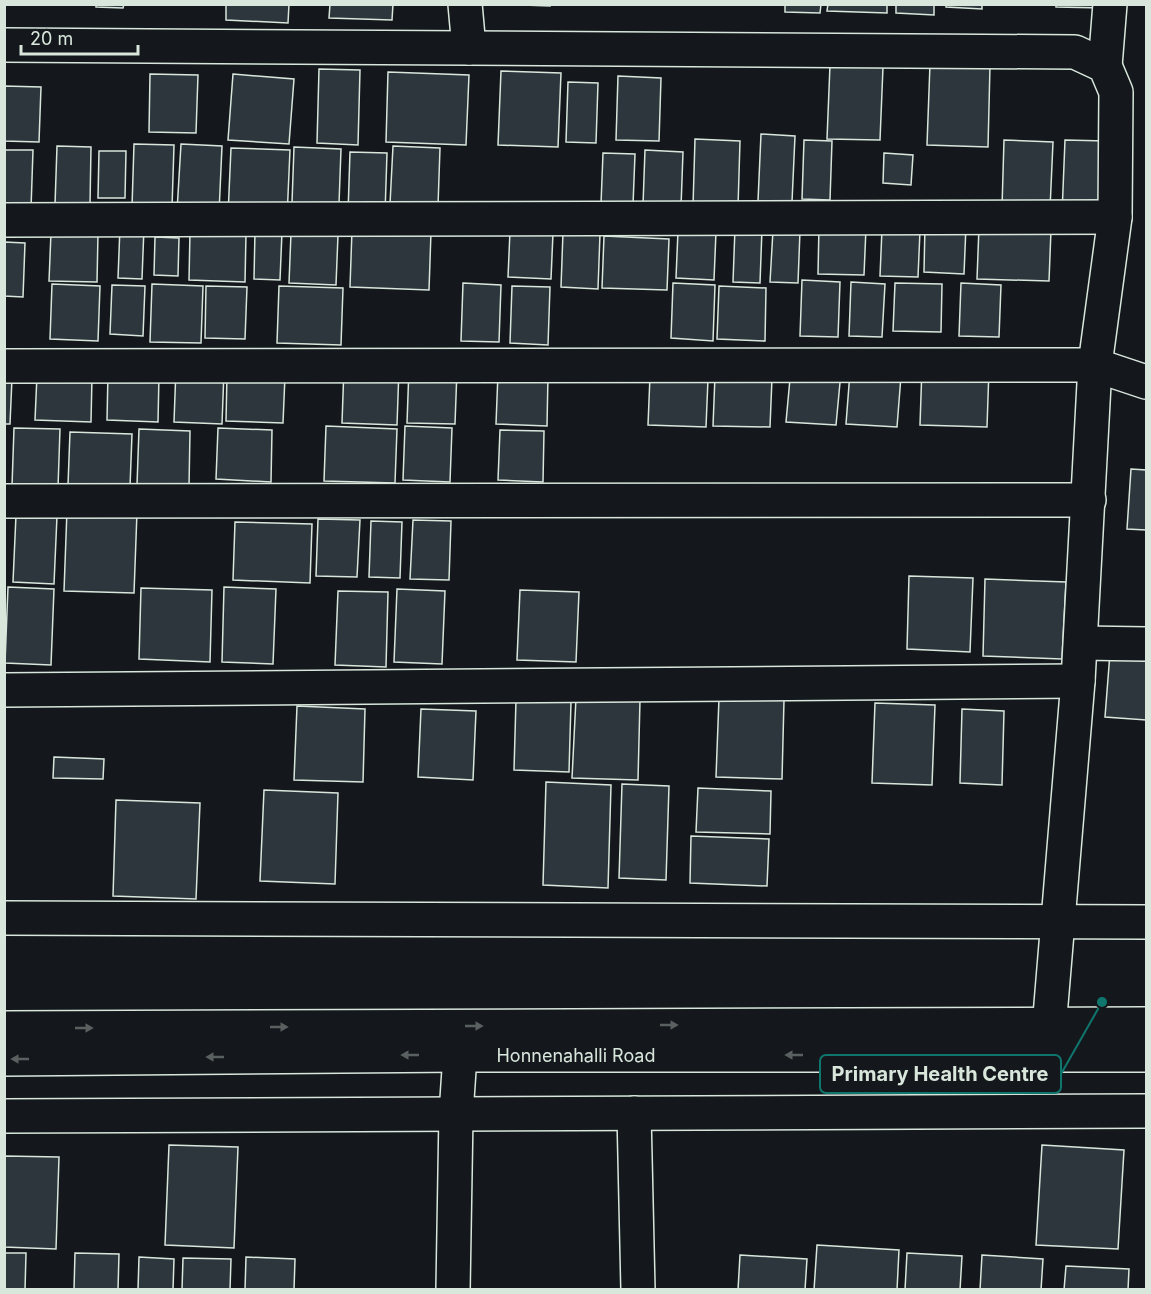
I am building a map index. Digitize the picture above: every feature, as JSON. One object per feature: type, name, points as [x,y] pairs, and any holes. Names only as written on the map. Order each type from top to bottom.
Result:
[{"type":"street","points":[[465,4],[469,48]]},
{"type":"street","points":[[1048,1039],[1081,643],[1095,365],[1115,217],[1116,92],[1105,66],[1110,4]]},
{"type":"street","points":[[4,45],[1075,52],[1105,66]]},
{"type":"street","points":[[4,220],[1115,217]]},
{"type":"street","points":[[4,366],[1095,365],[1146,382]]},
{"type":"street","points":[[4,501],[1089,500]]},
{"type":"street","points":[[1081,643],[1146,644]]},
{"type":"street","points":[[4,690],[1078,681]]},
{"type":"street","points":[[4,918],[1146,922]]},
{"type":"street","name":"Honnenahalli Road","points":[[4,1059],[460,1055],[1048,1039],[1146,1024]]},
{"type":"street","name":"Honnenahalli Road","points":[[4,1028],[1048,1039],[1146,1054]]},
{"type":"street","points":[[453,1290],[456,1114],[460,1055]]},
{"type":"street","points":[[4,1116],[1146,1111]]},
{"type":"street","points":[[634,1113],[639,1290]]},
{"type":"building","points":[[96,4],[124,4],[123,8],[96,7]]},
{"type":"building","points":[[226,4],[289,4],[288,23],[226,20]]},
{"type":"building","points":[[330,4],[393,4],[392,20],[329,18]]},
{"type":"building","points":[[495,4],[550,4],[550,6]]},
{"type":"building","points":[[785,4],[821,4],[820,13],[785,12]]},
{"type":"building","points":[[828,4],[887,4],[887,13],[827,11]]},
{"type":"building","points":[[896,4],[934,4],[934,15],[896,13]]},
{"type":"building","points":[[946,4],[982,4],[982,9],[946,7]]},
{"type":"building","points":[[1056,4],[1103,4],[1103,8],[1056,7]]},
{"type":"building","points":[[930,64],[990,66],[988,147],[927,145]]},
{"type":"building","points":[[830,65],[883,67],[880,140],[827,139]]},
{"type":"building","points":[[319,69],[360,70],[358,145],[317,143]]},
{"type":"building","points":[[501,71],[561,73],[558,147],[498,145]]},
{"type":"building","points":[[388,72],[469,75],[466,145],[386,142]]},
{"type":"building","points":[[150,74],[198,75],[196,133],[149,132]]},
{"type":"building","points":[[233,74],[294,79],[289,144],[228,140]]},
{"type":"building","points":[[618,76],[661,78],[659,141],[616,140]]},
{"type":"building","points":[[568,82],[598,83],[596,143],[566,142]]},
{"type":"building","points":[[4,86],[41,87],[39,142],[4,141]]},
{"type":"building","points":[[761,134],[795,136],[792,202],[758,201]]},
{"type":"building","points":[[695,139],[740,141],[738,207],[693,206]]},
{"type":"building","points":[[804,140],[832,141],[830,200],[802,199]]},
{"type":"building","points":[[1004,140],[1053,142],[1050,209],[1002,207]]},
{"type":"building","points":[[1065,140],[1106,141],[1104,215],[1062,214]]},
{"type":"building","points":[[134,144],[174,145],[172,208],[132,207]]},
{"type":"building","points":[[181,144],[222,146],[219,213],[177,211]]},
{"type":"building","points":[[57,146],[91,147],[90,205],[55,205]]},
{"type":"building","points":[[393,146],[440,148],[438,206],[390,204]]},
{"type":"building","points":[[294,147],[341,149],[339,204],[292,203]]},
{"type":"building","points":[[231,148],[290,150],[287,218],[228,215]]},
{"type":"building","points":[[4,150],[33,150],[31,209],[4,208]]},
{"type":"building","points":[[645,150],[683,152],[681,207],[643,205]]},
{"type":"building","points":[[99,151],[126,151],[125,198],[98,198]]},
{"type":"building","points":[[350,152],[387,153],[385,214],[348,213]]},
{"type":"building","points":[[603,153],[635,154],[633,205],[601,204]]},
{"type":"building","points":[[884,153],[913,155],[911,185],[883,183]]},
{"type":"building","points":[[925,224],[966,226],[964,274],[924,272]]},
{"type":"building","points":[[819,226],[866,228],[864,275],[818,274]]},
{"type":"building","points":[[120,227],[144,227],[142,279],[118,278]]},
{"type":"building","points":[[979,227],[1051,230],[1049,281],[977,279]]},
{"type":"building","points":[[735,228],[762,229],[760,283],[733,282]]},
{"type":"building","points":[[882,229],[920,231],[918,277],[880,276]]},
{"type":"building","points":[[352,230],[431,232],[429,290],[350,287]]},
{"type":"building","points":[[773,230],[800,231],[798,283],[770,282]]},
{"type":"building","points":[[255,231],[282,232],[280,280],[254,279]]},
{"type":"building","points":[[510,231],[553,233],[551,279],[508,277]]},
{"type":"building","points":[[678,231],[716,232],[714,280],[676,278]]},
{"type":"building","points":[[190,232],[246,234],[245,282],[189,280]]},
{"type":"building","points":[[563,232],[600,234],[598,289],[561,287]]},
{"type":"building","points":[[51,233],[98,234],[97,282],[49,281]]},
{"type":"building","points":[[291,233],[338,235],[336,285],[289,283]]},
{"type":"building","points":[[604,236],[669,239],[667,290],[602,288]]},
{"type":"building","points":[[155,237],[179,238],[178,276],[154,275]]},
{"type":"building","points":[[4,242],[25,243],[23,297],[4,296]]},
{"type":"building","points":[[802,280],[840,282],[838,337],[800,336]]},
{"type":"building","points":[[851,282],[885,284],[882,337],[849,336]]},
{"type":"building","points":[[463,283],[501,285],[499,342],[461,341]]},
{"type":"building","points":[[673,283],[715,285],[713,341],[671,338]]},
{"type":"building","points":[[895,283],[942,284],[941,332],[893,331]]},
{"type":"building","points":[[961,283],[1001,285],[999,337],[959,336]]},
{"type":"building","points":[[52,284],[100,286],[98,341],[50,339]]},
{"type":"building","points":[[152,284],[203,286],[201,343],[150,342]]},
{"type":"building","points":[[112,285],[145,286],[143,336],[110,334]]},
{"type":"building","points":[[206,286],[247,287],[245,339],[205,338]]},
{"type":"building","points":[[279,286],[343,288],[341,345],[277,343]]},
{"type":"building","points":[[512,286],[550,287],[548,345],[510,343]]},
{"type":"building","points":[[719,286],[766,288],[765,341],[717,339]]},
{"type":"building","points":[[344,367],[399,369],[397,425],[342,423]]},
{"type":"building","points":[[922,367],[989,369],[987,427],[920,425]]},
{"type":"building","points":[[176,368],[224,371],[222,424],[174,422]]},
{"type":"building","points":[[409,368],[457,370],[455,424],[407,423]]},
{"type":"building","points":[[791,368],[841,372],[836,425],[786,422]]},
{"type":"building","points":[[850,372],[901,376],[897,427],[846,424]]},
{"type":"building","points":[[108,373],[159,375],[158,422],[107,420]]},
{"type":"building","points":[[498,373],[548,375],[547,426],[496,424]]},
{"type":"building","points":[[227,374],[285,376],[283,423],[226,421]]},
{"type":"building","points":[[37,375],[92,377],[91,422],[35,420]]},
{"type":"building","points":[[650,376],[708,379],[706,427],[648,425]]},
{"type":"building","points":[[715,376],[772,378],[770,427],[713,426]]},
{"type":"building","points":[[4,378],[12,378],[10,424],[4,424]]},
{"type":"building","points":[[326,426],[397,429],[395,483],[324,481]]},
{"type":"building","points":[[405,426],[452,428],[450,482],[403,480]]},
{"type":"building","points":[[14,428],[60,429],[58,488],[12,486]]},
{"type":"building","points":[[218,428],[272,430],[271,482],[216,479]]},
{"type":"building","points":[[139,429],[190,431],[189,487],[137,485]]},
{"type":"building","points":[[500,430],[544,431],[543,482],[498,480]]},
{"type":"building","points":[[70,432],[132,434],[130,487],[68,485]]},
{"type":"building","points":[[1131,469],[1146,470],[1146,530],[1127,529]]},
{"type":"building","points":[[67,510],[137,512],[134,593],[64,591]]},
{"type":"building","points":[[16,515],[57,516],[54,584],[13,582]]},
{"type":"building","points":[[318,519],[360,520],[357,577],[316,576]]},
{"type":"building","points":[[413,520],[451,521],[449,580],[410,579]]},
{"type":"building","points":[[371,521],[402,522],[400,578],[369,577]]},
{"type":"building","points":[[235,522],[312,524],[310,583],[233,580]]},
{"type":"building","points":[[909,576],[973,578],[970,652],[907,649]]},
{"type":"building","points":[[985,579],[1066,582],[1062,659],[983,656]]},
{"type":"building","points":[[8,587],[54,589],[51,665],[5,663]]},
{"type":"building","points":[[224,587],[276,589],[273,664],[222,662]]},
{"type":"building","points":[[141,588],[212,590],[210,662],[139,659]]},
{"type":"building","points":[[397,589],[445,591],[442,664],[394,662]]},
{"type":"building","points":[[520,590],[579,592],[576,662],[517,660]]},
{"type":"building","points":[[338,591],[388,592],[386,667],[335,665]]},
{"type":"building","points":[[1110,653],[1146,655],[1146,720],[1105,717]]},
{"type":"building","points":[[576,698],[640,700],[638,780],[572,778]]},
{"type":"building","points":[[719,698],[784,700],[782,779],[716,777]]},
{"type":"building","points":[[516,700],[571,702],[569,772],[514,770]]},
{"type":"building","points":[[875,703],[935,705],[932,785],[872,783]]},
{"type":"building","points":[[297,706],[365,709],[363,782],[294,780]]},
{"type":"building","points":[[421,709],[476,711],[473,780],[418,777]]},
{"type":"building","points":[[962,709],[1004,711],[1002,785],[960,783]]},
{"type":"building","points":[[54,757],[104,759],[103,779],[53,778]]},
{"type":"building","points":[[546,782],[611,785],[608,888],[543,885]]},
{"type":"building","points":[[622,784],[669,786],[666,880],[619,878]]},
{"type":"building","points":[[698,788],[771,791],[770,834],[696,832]]},
{"type":"building","points":[[264,790],[338,793],[335,884],[260,881]]},
{"type":"building","points":[[116,800],[200,803],[196,899],[113,896]]},
{"type":"building","points":[[691,836],[769,839],[767,886],[690,883]]},
{"type":"building","points":[[169,1145],[238,1147],[234,1248],[165,1245]]},
{"type":"building","points":[[1042,1145],[1124,1150],[1118,1249],[1036,1245]]},
{"type":"building","points":[[5,1156],[59,1157],[56,1249],[4,1247]]},
{"type":"building","points":[[817,1245],[899,1250],[897,1290],[814,1290]]},
{"type":"building","points":[[4,1253],[26,1253],[25,1290],[4,1290]]},
{"type":"building","points":[[75,1253],[119,1254],[118,1290],[74,1290]]},
{"type":"building","points":[[907,1253],[962,1256],[960,1290],[905,1290]]},
{"type":"building","points":[[740,1255],[807,1259],[805,1290],[738,1290]]},
{"type":"building","points":[[982,1255],[1043,1259],[1041,1290],[980,1290]]},
{"type":"building","points":[[139,1257],[174,1259],[173,1290],[138,1290]]},
{"type":"building","points":[[246,1257],[295,1259],[294,1290],[245,1290]]},
{"type":"building","points":[[183,1258],[231,1259],[230,1290],[182,1290]]},
{"type":"building","points":[[1066,1266],[1129,1269],[1128,1290],[1064,1290]]},
{"type":"place","name":"Primary Health Centre","points":[[1102,1002]]}]
